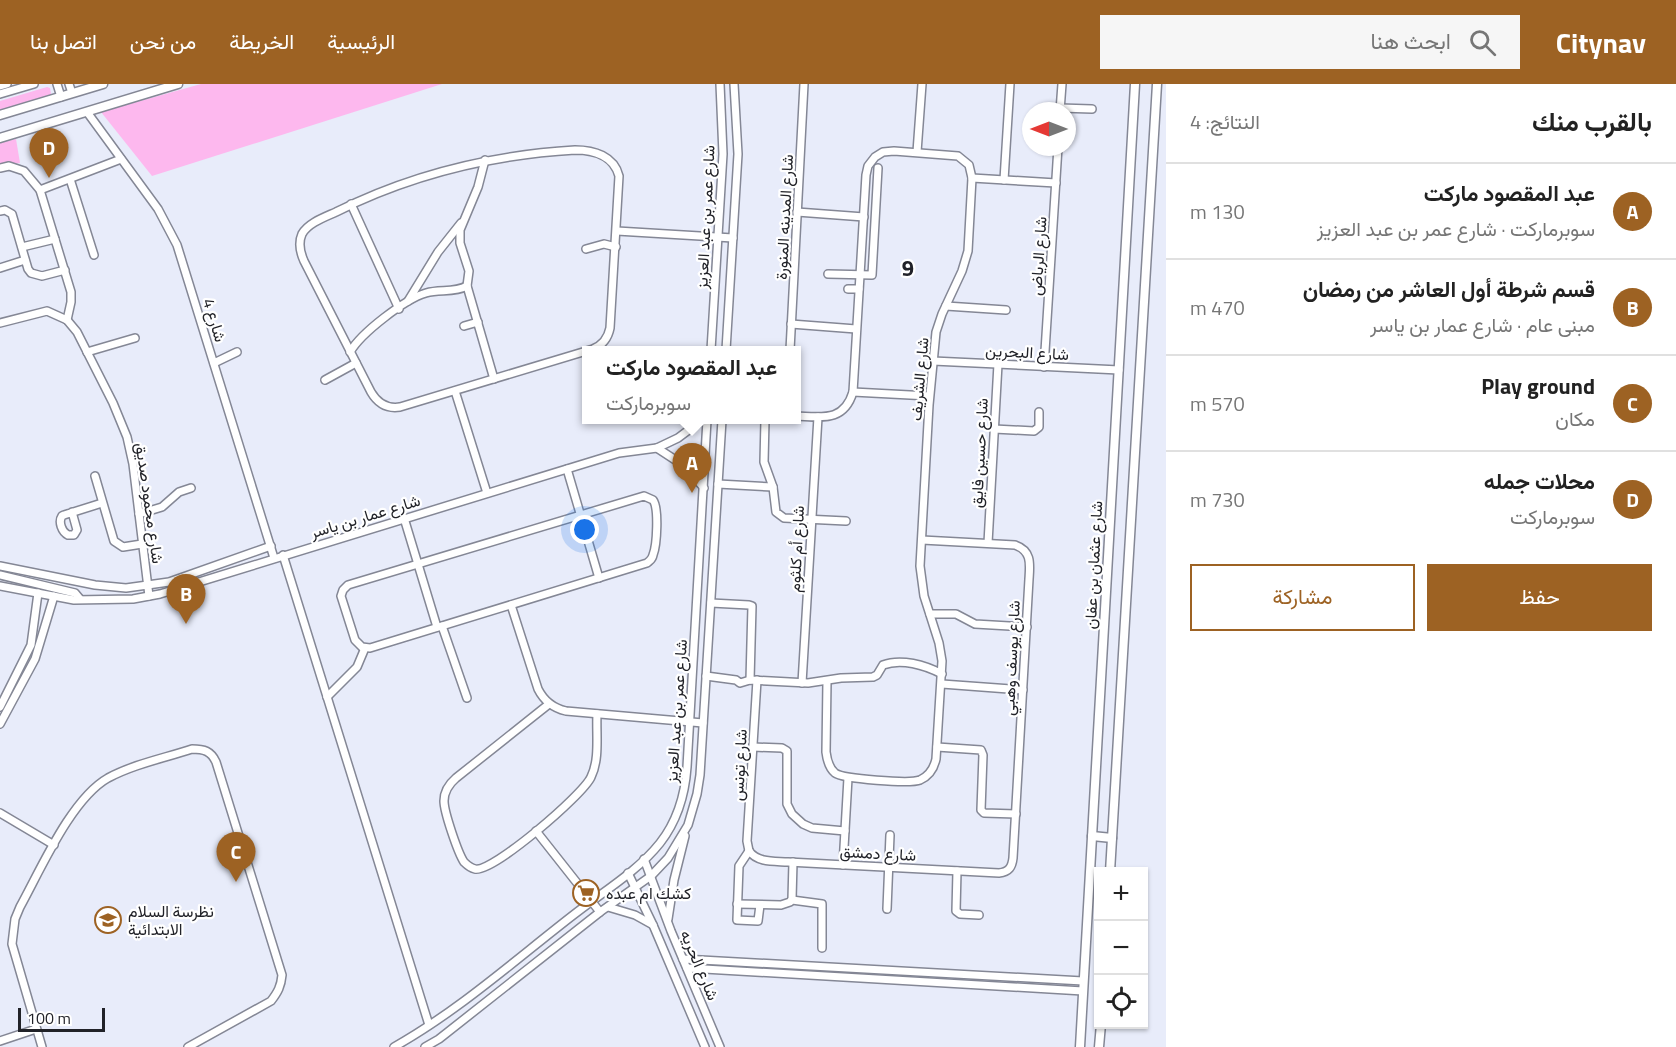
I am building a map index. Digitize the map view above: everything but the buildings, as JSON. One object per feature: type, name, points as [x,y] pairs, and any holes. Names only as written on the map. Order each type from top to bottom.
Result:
[{"type":"main road","points":[[0,115],[103,84]]},
{"type":"main road","points":[[0,138],[178,84]]},
{"type":"main road","name":"شارع عثمان بن عفان","points":[[1080,1047],[1136,84]]},
{"type":"main road","points":[[1110,867],[1157,84]]},
{"type":"main road","points":[[1092,837],[1112,838]]},
{"type":"main road","points":[[1100,1047],[1101,1029]]},
{"type":"street","points":[[0,86],[7,84]]},
{"type":"street","points":[[0,94],[34,84]]},
{"type":"street","points":[[57,84],[61,97]]},
{"type":"street","points":[[69,84],[72,93]]},
{"type":"street","name":"شارع عمر بن عبد العزيز","points":[[711,346],[723,128],[720,84]]},
{"type":"street","name":"شارع عمر بن عبد العزيز","points":[[726,346],[738,154],[734,84]]},
{"type":"street","name":"شارع المدينه المنورة","points":[[790,346],[804,84]]},
{"type":"street","points":[[917,152],[922,84]]},
{"type":"street","points":[[1004,180],[1010,84]]},
{"type":"street","points":[[1061,102],[1062,84]]},
{"type":"street","points":[[1076,109],[1092,109]]},
{"type":"street","name":"شارع 4","points":[[87,112],[158,209],[172,234],[181,256],[274,558]]},
{"type":"street","points":[[582,352],[400,407],[387,406],[374,398],[304,261],[300,242],[302,235],[310,226],[351,204],[428,174],[485,160],[536,153],[575,150],[593,152],[606,157],[614,165],[619,176],[610,328],[604,342],[598,346]]},
{"type":"street","points":[[801,416],[830,416],[841,412],[849,403],[853,392],[867,170],[878,154],[890,151],[958,156],[969,165],[972,178],[1056,183]]},
{"type":"street","name":"شارع الرياض","points":[[1044,367],[1058,156]]},
{"type":"street","points":[[40,190],[121,159]]},
{"type":"street","points":[[407,304],[432,261],[462,221],[478,187],[485,160]]},
{"type":"street","points":[[0,168],[9,166],[24,171],[40,190],[71,292],[67,320],[47,311],[0,323]]},
{"type":"street","points":[[828,274],[870,276],[873,274],[878,168]]},
{"type":"street","name":"شارع الشريف","points":[[848,778],[908,782],[919,780],[933,770],[937,747],[942,674],[940,648],[921,574],[929,396],[936,332],[968,251],[972,178]]},
{"type":"street","points":[[70,179],[94,255]]},
{"type":"street","points":[[351,204],[399,309]]},
{"type":"street","points":[[0,211],[6,210],[12,214],[28,269],[37,276],[64,270]]},
{"type":"street","points":[[797,212],[864,217]]},
{"type":"street","points":[[462,221],[460,239],[469,271],[467,286],[494,378]]},
{"type":"street","points":[[617,231],[733,238]]},
{"type":"street","points":[[22,247],[55,239]]},
{"type":"street","points":[[586,249],[604,244],[616,247]]},
{"type":"street","points":[[0,268],[26,260]]},
{"type":"street","points":[[350,352],[364,333],[424,293],[456,290],[467,286]]},
{"type":"street","points":[[848,289],[859,289]]},
{"type":"street","points":[[946,306],[1006,310]]},
{"type":"street","name":"شارع محمود صديق","points":[[67,320],[73,325],[87,352],[113,403],[127,437],[133,464],[149,596]]},
{"type":"street","points":[[464,326],[478,322]]},
{"type":"street","points":[[791,324],[856,329]]},
{"type":"street","points":[[87,352],[135,339]]},
{"type":"street","points":[[214,363],[237,352]]},
{"type":"street","name":"شارع البحرين","points":[[933,361],[1119,370]]},
{"type":"street","points":[[325,380],[356,363]]},
{"type":"street","name":"شارع حسين فايق","points":[[988,543],[998,364]]},
{"type":"street","points":[[455,391],[487,493]]},
{"type":"street","points":[[853,392],[929,396]]},
{"type":"street","points":[[994,429],[1034,431],[1039,427],[1039,412]]},
{"type":"street","name":"شارع أم كلثوم","points":[[802,683],[818,417]]},
{"type":"street","name":"شارع عمار بن ياسر","points":[[2,586],[74,600],[117,600],[149,596],[628,451],[657,448],[678,438],[697,424]]},
{"type":"street","name":"شارع عمر بن عبد العزيز","points":[[394,1047],[446,1014],[628,873],[660,843],[681,808],[690,722],[707,424]]},
{"type":"street","name":"شارع عمر بن عبد العزيز","points":[[425,1047],[439,1040],[600,912],[651,876],[668,858],[688,825],[697,794],[703,723],[722,424]]},
{"type":"street","points":[[765,424],[764,458],[773,487],[774,508],[778,515],[784,518],[846,521]]},
{"type":"street","points":[[657,448],[683,465],[704,488]]},
{"type":"street","points":[[567,469],[599,578]]},
{"type":"street","points":[[94,476],[114,541],[118,545],[128,547],[142,544]]},
{"type":"street","points":[[718,484],[773,487]]},
{"type":"street","points":[[139,514],[162,507],[179,492],[191,488]]},
{"type":"street","points":[[644,496],[653,500],[657,506],[652,558],[647,563],[365,648],[354,638],[342,600],[343,590],[348,585],[580,515],[644,496]]},
{"type":"street","points":[[72,512],[102,503]]},
{"type":"street","points":[[404,519],[467,698]]},
{"type":"street","name":"شارع يوسف وهبي","points":[[922,540],[1020,546],[1029,556],[1013,862],[1008,870]]},
{"type":"street","points":[[0,566],[95,585],[126,588],[169,582],[271,546]]},
{"type":"street","points":[[283,555],[429,1025]]},
{"type":"street","points":[[2,586],[3,575]]},
{"type":"street","name":"شارع عمار بن ياسر","points":[[3,575],[75,593],[81,599]]},
{"type":"street","points":[[0,724],[30,670],[35,646],[39,593]]},
{"type":"street","points":[[0,707],[35,646],[54,596]]},
{"type":"street","name":"شارع تونس","points":[[711,603],[752,606],[753,747],[747,841],[749,851]]},
{"type":"street","points":[[511,605],[538,689],[549,704],[561,710],[703,723]]},
{"type":"street","points":[[930,614],[956,614],[975,624],[1027,627]]},
{"type":"street","points":[[327,697],[357,667],[365,648]]},
{"type":"street","points":[[706,676],[736,680],[743,677],[752,680],[802,683],[873,677],[883,665],[895,663],[923,666],[942,674]]},
{"type":"street","points":[[827,681],[827,758],[834,772],[848,778],[843,865]]},
{"type":"street","points":[[942,684],[1023,690]]},
{"type":"street","points":[[549,704],[453,780],[446,790],[445,811],[462,857],[466,864],[474,869],[486,868],[576,798],[592,776],[596,760],[597,714]]},
{"type":"street","points":[[753,747],[787,751],[787,804],[795,818],[812,828],[845,831]]},
{"type":"street","points":[[937,747],[981,750],[983,755],[981,810],[984,813],[1016,814]]},
{"type":"street","points":[[42,1047],[14,956],[12,931],[20,907],[81,801],[106,779],[120,772],[192,749],[201,749],[213,756],[282,975],[281,985],[271,1000],[202,1044],[188,1047]]},
{"type":"street","points":[[0,813],[54,845]]},
{"type":"street","points":[[668,921],[674,880],[688,825]]},
{"type":"street","points":[[536,831],[600,912]]},
{"type":"street","points":[[886,909],[890,835]]},
{"type":"street","points":[[749,851],[739,866],[737,920],[757,921],[760,905]]},
{"type":"street","name":"شارع دمشق","points":[[749,851],[760,860],[1001,873],[1008,870]]},
{"type":"street","name":"شارع الحريه","points":[[644,859],[720,1047]]},
{"type":"street","points":[[792,900],[793,862]]},
{"type":"street","points":[[957,871],[956,911],[960,914],[979,915]]},
{"type":"street","name":"شارع الحريه","points":[[628,873],[653,925],[705,1047]]},
{"type":"street","points":[[738,904],[783,905],[792,900],[822,904],[822,948]]},
{"type":"street","points":[[608,907],[635,915],[653,925]]},
{"type":"street","points":[[683,959],[1083,981]]},
{"type":"street","points":[[768,964],[768,973]]},
{"type":"street","points":[[790,974],[791,965]]},
{"type":"street","points":[[687,968],[1083,991]]},
{"type":"street","points":[[987,986],[988,976]]},
{"type":"street","points":[[1011,977],[1011,987]]},
{"type":"street","points":[[0,1041],[36,1029]]},
{"type":"shaded area","points":[[201,84],[442,84],[152,176],[101,112]]},
{"type":"shaded area","points":[[50,88],[51,94],[46,98],[0,112],[0,101]]},
{"type":"shaded area","points":[[16,139],[20,163],[0,166],[0,143]]},
{"type":"place","name":"محلات جمله","points":[[49,178]]},
{"type":"place","name":"عبد المقصود ماركت","points":[[692,493]]},
{"type":"place","name":"قسم شرطة أول العاشر من رمضان","points":[[186,624]]},
{"type":"place","name":"Play ground","points":[[236,882]]},
{"type":"place","name":"كشك ام عبده","points":[[586,893]]},
{"type":"place","name":"نظرسة السلام الابتدائية","points":[[108,920]]},
{"type":"district","name":"9","points":[[908,268]]}]
